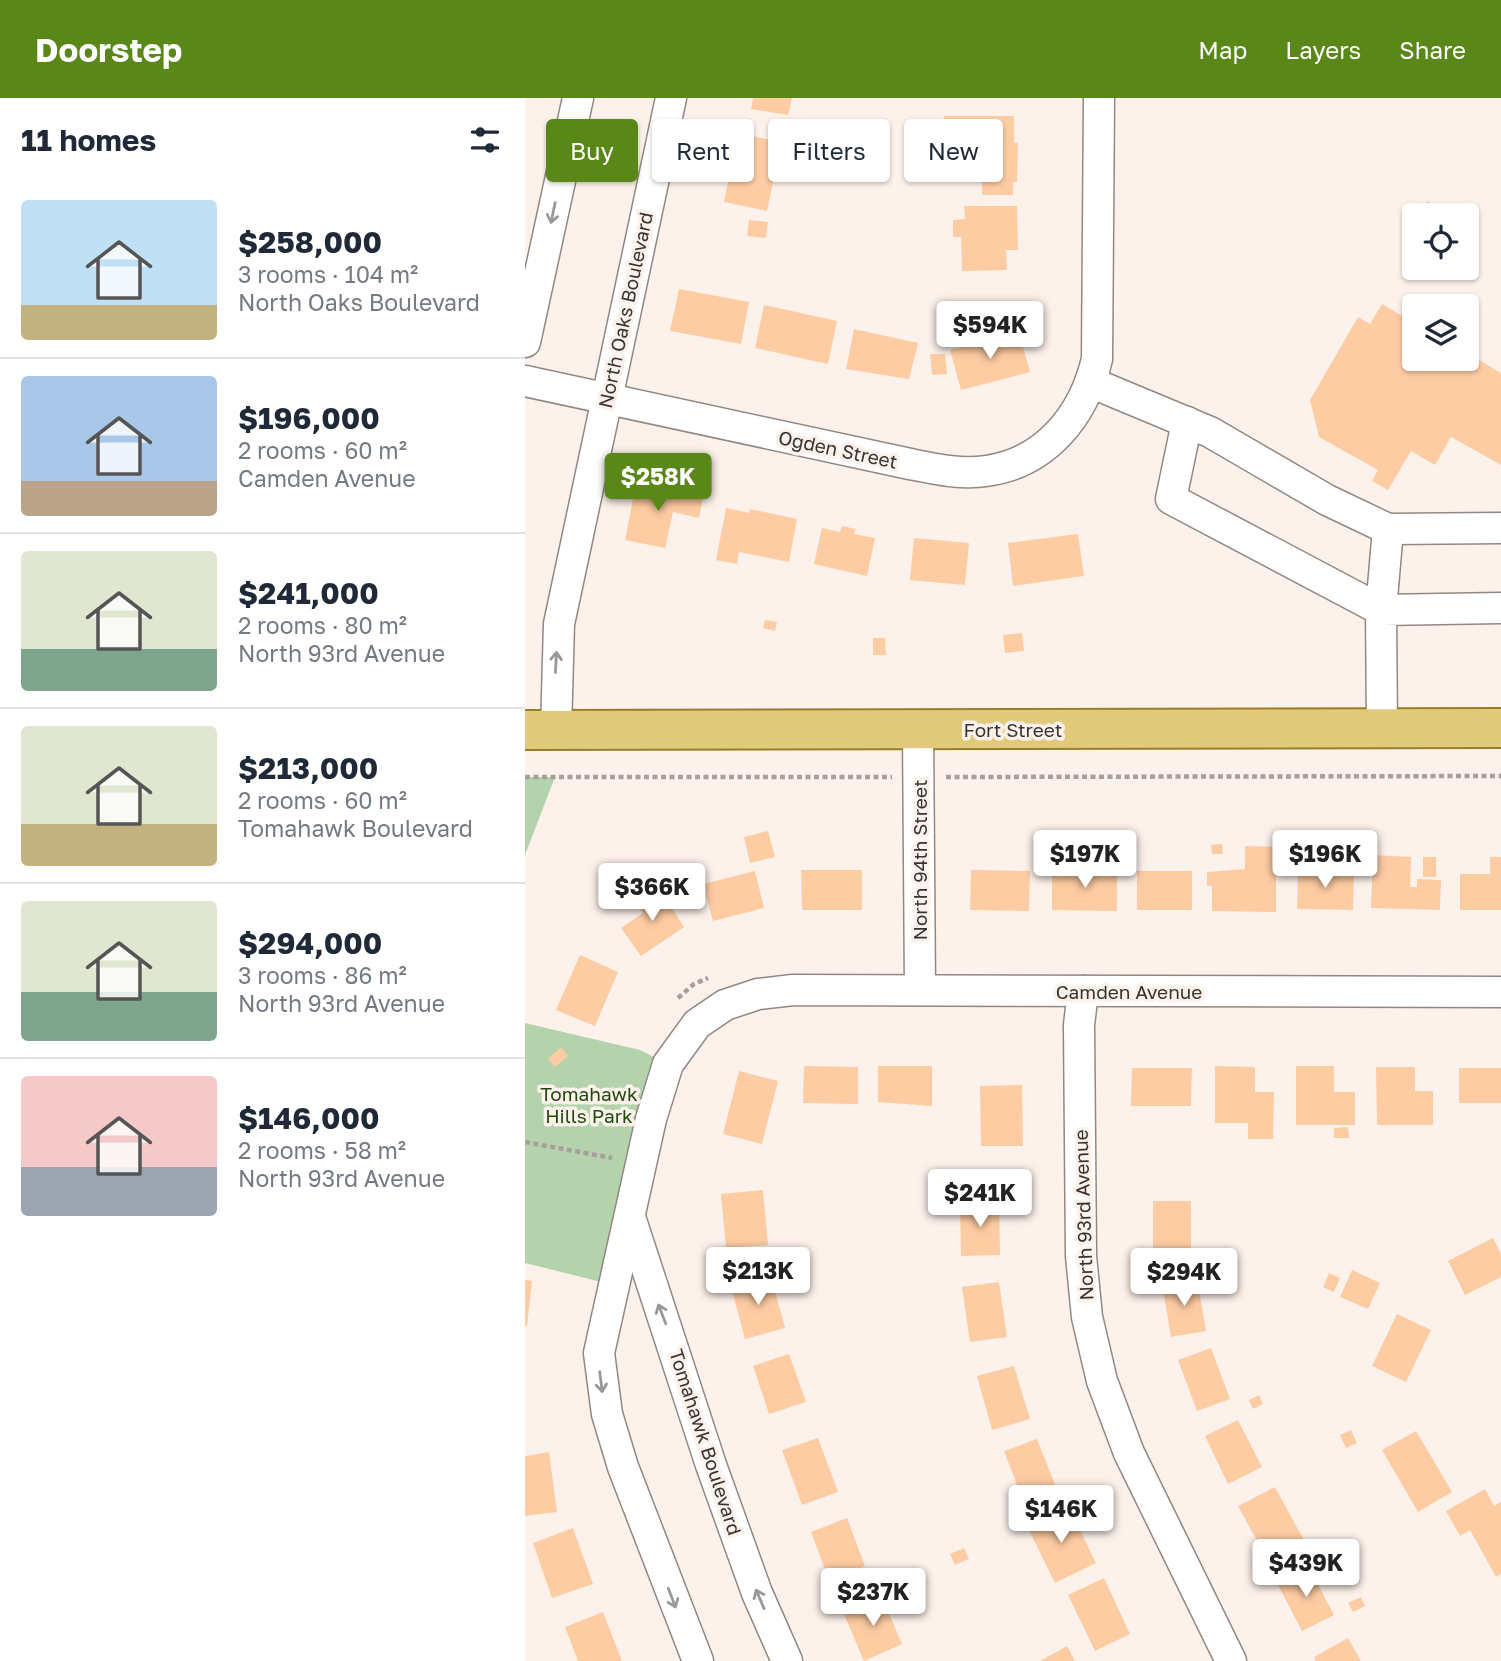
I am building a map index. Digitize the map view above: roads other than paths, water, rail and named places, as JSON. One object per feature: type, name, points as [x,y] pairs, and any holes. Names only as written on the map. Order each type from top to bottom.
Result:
[{"type":"main road","name":"Fort Street","points":[[540,730],[1501,728]]},
{"type":"street","points":[[525,342],[577,98]]},
{"type":"street","name":"North Oaks Boulevard","points":[[540,730],[559,624],[671,98]]},
{"type":"street","points":[[1099,98],[1094,370],[1210,432],[1327,500],[1388,529],[1501,528]]},
{"type":"street","name":"Ogden Street","points":[[525,381],[910,464],[971,472],[1011,466],[1051,443],[1082,403],[1094,370]]},
{"type":"street","points":[[1187,422],[1171,499],[1381,610],[1501,608]]},
{"type":"street","points":[[1382,728],[1381,610],[1388,529]]},
{"type":"street","name":"North 94th Street","points":[[918,729],[920,990]]},
{"type":"street","name":"Camden Avenue","points":[[758,994],[793,990],[1501,992]]},
{"type":"street","name":"North 93rd Avenue","points":[[1083,991],[1079,1025],[1081,1256],[1090,1329],[1102,1381],[1129,1453],[1231,1661]]},
{"type":"street","name":"Tomahawk Boulevard","points":[[698,1661],[623,1467],[607,1415],[599,1353],[604,1321],[631,1220],[651,1119],[668,1064],[697,1024],[725,1005],[758,994]]},
{"type":"street","name":"Tomahawk Boulevard","points":[[631,1220],[711,1465],[757,1593],[787,1661]]},
{"type":"park label","name":"Tomahawk Hills Park","points":[[589,1104]]}]
